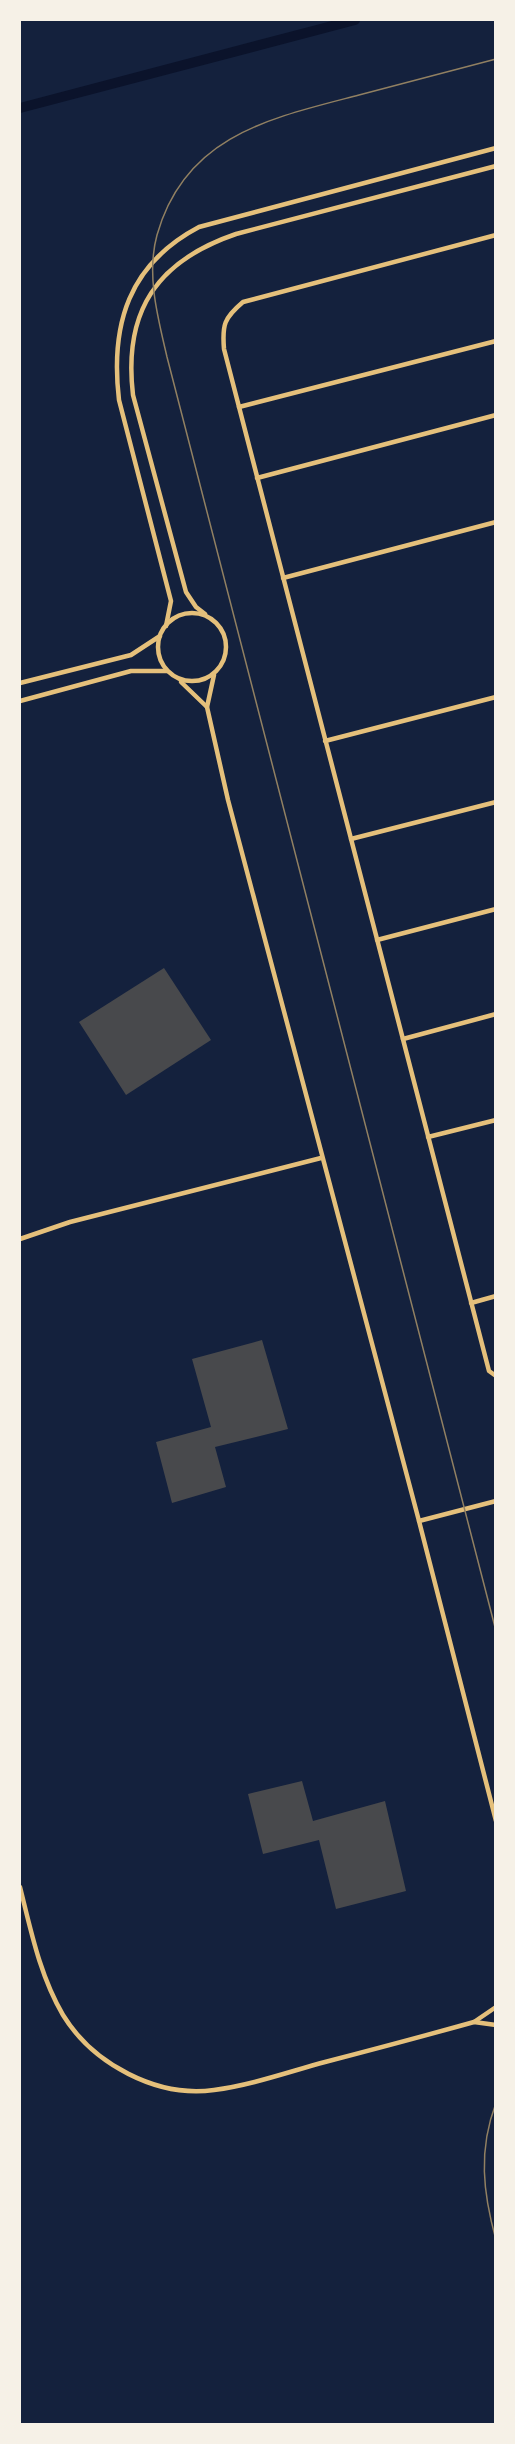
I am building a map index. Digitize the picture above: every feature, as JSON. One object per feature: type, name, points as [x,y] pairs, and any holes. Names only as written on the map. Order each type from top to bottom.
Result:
[{"type":"street","points":[[20,683],[131,655],[160,636],[166,626],[171,601],[118,400],[115,370],[116,346],[127,306],[145,271],[176,240],[199,227],[495,148]]},
{"type":"street","points":[[176,678],[195,682],[214,675],[221,667],[227,646],[220,626],[196,607],[186,592],[133,395],[130,370],[131,345],[136,325],[151,294],[164,275],[211,243],[236,234],[495,166]]},
{"type":"street","points":[[495,235],[243,302],[229,314],[223,329],[224,349],[471,1303],[489,1371],[495,1376]]},
{"type":"street","points":[[239,407],[495,341]]},
{"type":"street","points":[[257,478],[495,415]]},
{"type":"street","points":[[283,578],[495,522]]},
{"type":"street","points":[[166,626],[182,615],[205,614]]},
{"type":"street","points":[[160,636],[159,654],[167,671],[192,690],[207,707]]},
{"type":"street","points":[[20,701],[131,671],[167,671]]},
{"type":"street","points":[[214,675],[207,707],[228,800],[419,1521],[495,1821]]},
{"type":"street","points":[[325,741],[495,697]]},
{"type":"street","points":[[351,839],[495,802]]},
{"type":"street","points":[[377,940],[495,909]]},
{"type":"street","points":[[403,1039],[495,1014]]},
{"type":"street","points":[[428,1137],[495,1120]]},
{"type":"street","points":[[20,1239],[70,1222],[321,1158]]},
{"type":"street","points":[[471,1303],[495,1296]]},
{"type":"street","points":[[419,1521],[495,1501]]},
{"type":"street","points":[[20,1887],[37,1956],[64,2016],[81,2040],[101,2057],[127,2073],[157,2084],[183,2090],[213,2090],[474,2022],[495,2007]]},
{"type":"street","points":[[474,2022],[495,2025]]},
{"type":"building","points":[[164,968],[211,1040],[126,1095],[79,1022]]},
{"type":"building","points":[[262,1340],[288,1429],[215,1447],[226,1487],[172,1503],[156,1442],[211,1427],[192,1359]]},
{"type":"building","points":[[302,1781],[313,1821],[385,1801],[406,1891],[336,1909],[319,1840],[263,1854],[248,1794]]},
{"type":"waterway","points":[[20,108],[355,20]]},
{"type":"tram line","points":[[496,59],[294,113],[236,136],[210,153],[188,174],[170,201],[157,235],[153,265],[155,296],[167,357],[496,1631]]},
{"type":"tram line","points":[[496,2103],[490,2120],[484,2172],[496,2240]]}]
